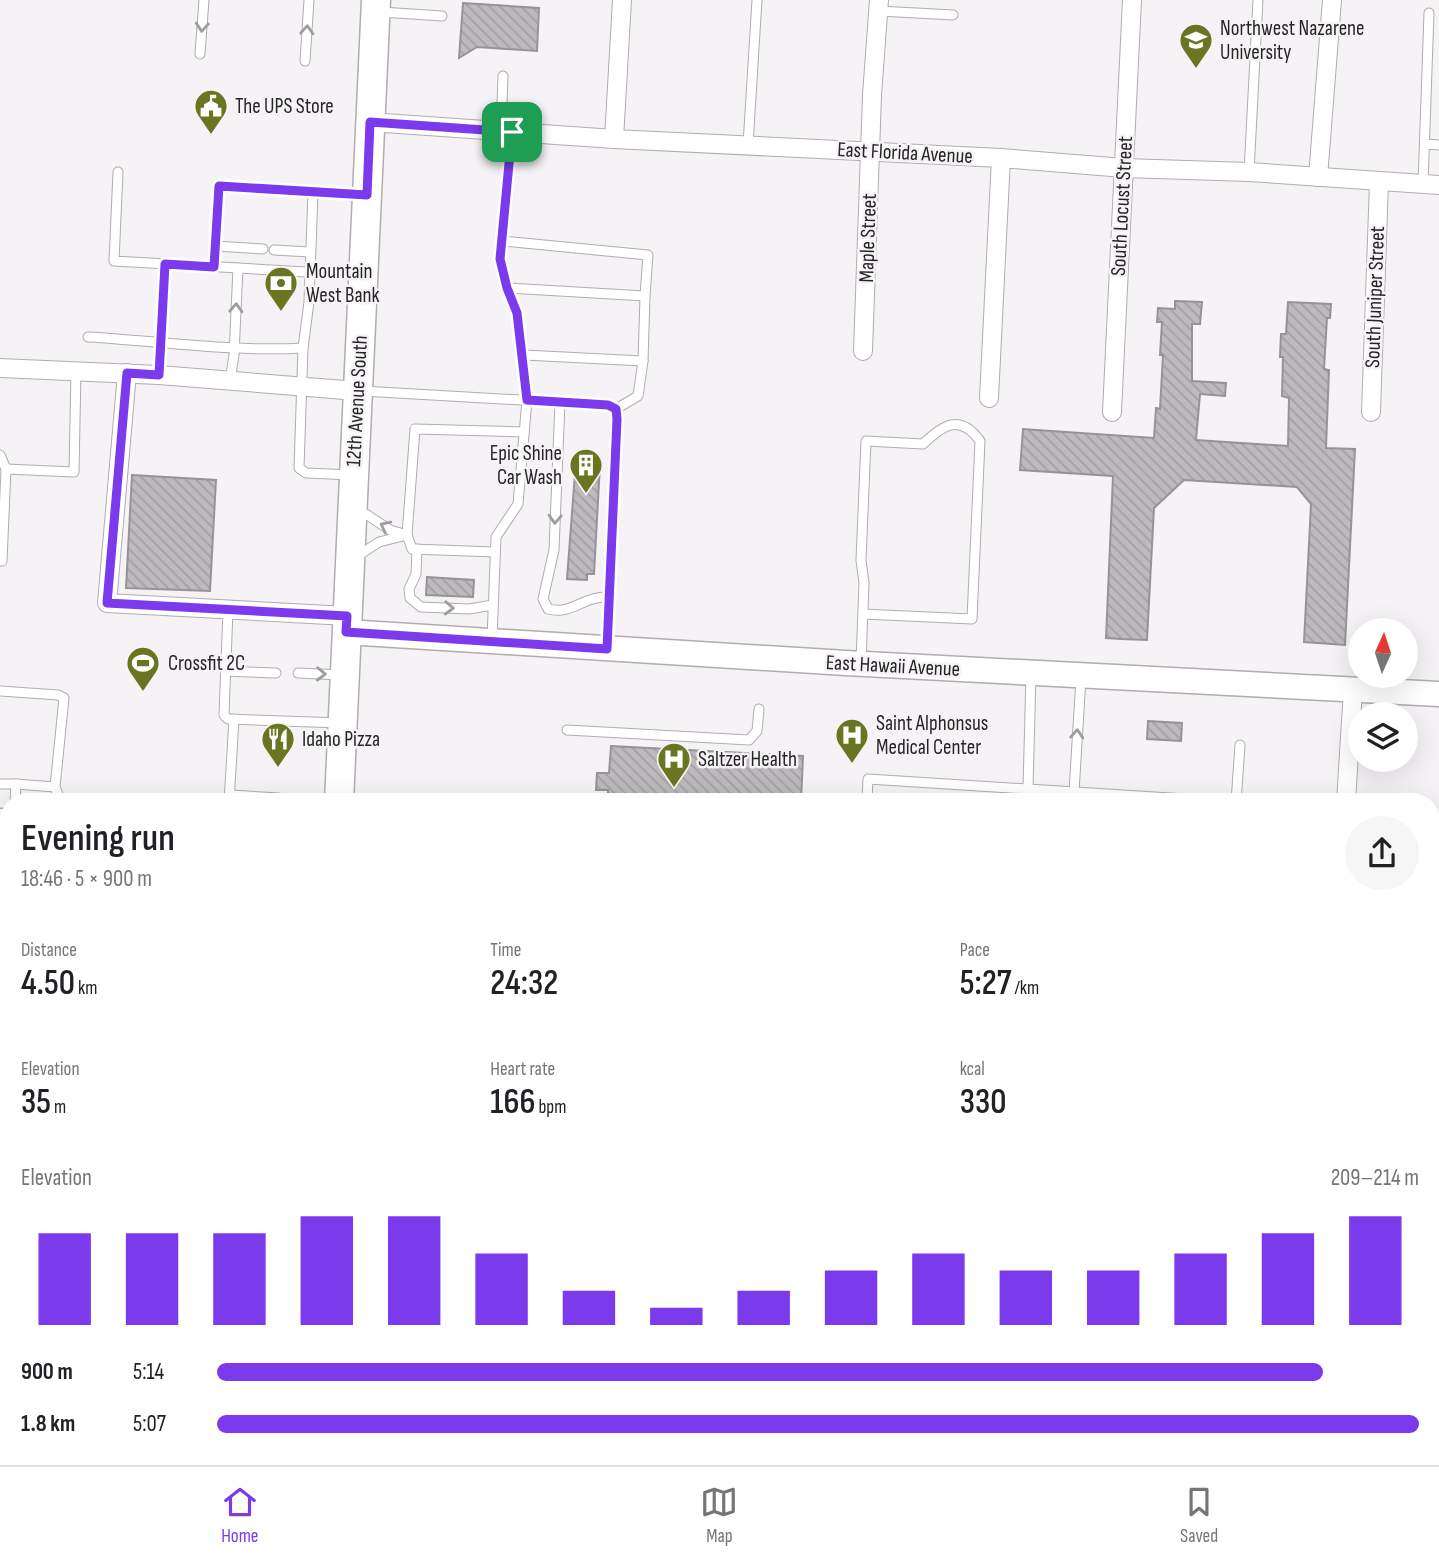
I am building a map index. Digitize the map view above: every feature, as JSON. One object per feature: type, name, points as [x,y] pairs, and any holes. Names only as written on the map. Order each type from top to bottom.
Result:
[{"type":"main road","name":"12th Avenue South","points":[[339,793],[376,6]]},
{"type":"street","points":[[614,139],[622,0]]},
{"type":"street","name":"South Locust Street","points":[[1112,412],[1132,0]]},
{"type":"street","points":[[1318,177],[1332,0]]},
{"type":"street","name":"Maple Street","points":[[863,351],[872,95],[879,5]]},
{"type":"street","name":"East Florida Avenue","points":[[370,122],[614,139],[1001,158],[1124,168],[1249,172],[1431,184]]},
{"type":"street","points":[[989,398],[1001,158]]},
{"type":"street","name":"South Juniper Street","points":[[1371,412],[1379,181]]},
{"type":"street","points":[[0,368],[159,375],[357,391]]},
{"type":"street","points":[[127,373],[107,603],[228,609],[347,624]]},
{"type":"street","name":"East Hawaii Avenue","points":[[347,624],[492,641],[607,649],[1439,694]]},
{"type":"street","points":[[1347,793],[1353,689]]},
{"type":"lane","points":[[200,54],[204,0]]},
{"type":"lane","points":[[306,61],[309,0]]},
{"type":"lane","points":[[748,145],[757,0]]},
{"type":"lane","points":[[1249,172],[1258,0]]},
{"type":"lane","points":[[879,5],[953,15]]},
{"type":"lane","points":[[376,6],[442,16]]},
{"type":"lane","points":[[1429,13],[1425,144],[1431,184]]},
{"type":"lane","points":[[492,641],[496,537],[518,505],[527,400],[524,355],[517,313],[500,259],[506,132],[503,76]]},
{"type":"lane","points":[[1425,144],[1439,145]]},
{"type":"lane","points":[[118,172],[114,261],[362,276]]},
{"type":"lane","points":[[214,267],[219,186],[367,195]]},
{"type":"lane","points":[[313,192],[299,468],[306,473],[353,475]]},
{"type":"lane","points":[[502,241],[648,254],[643,361],[638,396],[616,409]]},
{"type":"lane","points":[[215,246],[263,249]]},
{"type":"lane","points":[[274,250],[310,252]]},
{"type":"lane","points":[[159,375],[165,264]]},
{"type":"lane","points":[[230,381],[238,268]]},
{"type":"lane","points":[[507,288],[645,296]]},
{"type":"lane","points":[[88,337],[161,341],[193,347],[303,348]]},
{"type":"lane","points":[[524,355],[643,361]]},
{"type":"lane","points":[[6,469],[74,472],[76,371]]},
{"type":"lane","points":[[357,391],[608,405],[616,409]]},
{"type":"lane","points":[[560,402],[554,550],[543,588],[543,599],[548,609],[561,612],[597,596],[610,597]]},
{"type":"lane","points":[[607,649],[616,409]]},
{"type":"lane","points":[[861,664],[864,583],[860,559],[866,441],[923,444],[947,425],[959,424],[972,431],[980,442],[972,620],[863,614]]},
{"type":"lane","points":[[495,552],[412,549],[407,535],[415,429],[524,432]]},
{"type":"lane","points":[[0,455],[6,469],[0,561]]},
{"type":"lane","points":[[352,505],[379,524],[407,535]]},
{"type":"lane","points":[[349,562],[379,542],[407,535]]},
{"type":"lane","points":[[417,549],[416,574],[409,589],[410,598],[421,607],[469,609],[493,605]]},
{"type":"lane","points":[[228,609],[224,715],[234,719],[342,723]]},
{"type":"lane","points":[[225,671],[276,673]]},
{"type":"lane","points":[[298,673],[344,675]]},
{"type":"lane","points":[[1028,788],[1031,673]]},
{"type":"lane","points":[[1074,792],[1081,676]]},
{"type":"lane","points":[[0,691],[58,695],[64,698],[55,787],[57,793]]},
{"type":"lane","points":[[567,730],[749,740],[757,731],[759,709]]},
{"type":"lane","points":[[230,793],[234,719]]},
{"type":"lane","points":[[1236,793],[1240,745]]},
{"type":"lane","points":[[867,793],[868,779],[1090,793]]},
{"type":"lane","points":[[0,784],[55,787]]},
{"type":"lane","points":[[16,784],[16,793]]},
{"type":"building","points":[[463,3],[539,8],[537,51],[477,47],[459,58]]},
{"type":"building","points":[[1175,301],[1202,302],[1200,324],[1192,324],[1192,381],[1226,383],[1225,396],[1200,394],[1196,440],[1288,446],[1289,398],[1282,396],[1283,357],[1280,357],[1281,334],[1286,334],[1288,302],[1331,304],[1330,318],[1327,318],[1324,369],[1329,370],[1326,448],[1355,449],[1345,645],[1304,642],[1311,504],[1297,487],[1184,480],[1154,508],[1147,640],[1121,639],[1106,638],[1113,476],[1020,470],[1023,429],[1154,438],[1156,408],[1160,409],[1163,355],[1160,355],[1162,322],[1157,322],[1158,308],[1175,309]]},
{"type":"building","name":"Epic Shine Car Wash","points":[[576,460],[592,460],[592,464],[600,464],[594,574],[587,574],[587,580],[567,579]]},
{"type":"building","points":[[132,475],[216,480],[210,591],[126,588]]},
{"type":"building","points":[[427,577],[474,580],[473,597],[426,595]]},
{"type":"building","points":[[1148,721],[1182,723],[1181,741],[1147,739]]},
{"type":"building","points":[[611,746],[803,756],[801,793],[608,793],[608,790],[596,790],[597,773],[609,773]]},
{"type":"place","name":"Northwest Nazarene University","points":[[1196,70]]},
{"type":"place","name":"The UPS Store","points":[[211,136]]},
{"type":"place","name":"Mountain West Bank","points":[[281,313]]},
{"type":"place","name":"Epic Shine Car Wash","points":[[586,495]]},
{"type":"place","name":"Crossfit 2C","points":[[143,693]]},
{"type":"place","name":"Saint Alphonsus Medical Center","points":[[852,765]]},
{"type":"place","name":"Idaho Pizza","points":[[278,769]]},
{"type":"place","name":"Saltzer Health","points":[[674,789]]},
{"type":"route","points":[[370,122],[512,132],[500,259],[517,313],[524,355],[527,400],[608,405],[616,409],[607,649],[346,632],[347,616],[107,603],[127,373],[159,375],[165,264],[214,267],[219,186],[367,195],[370,122]]}]
